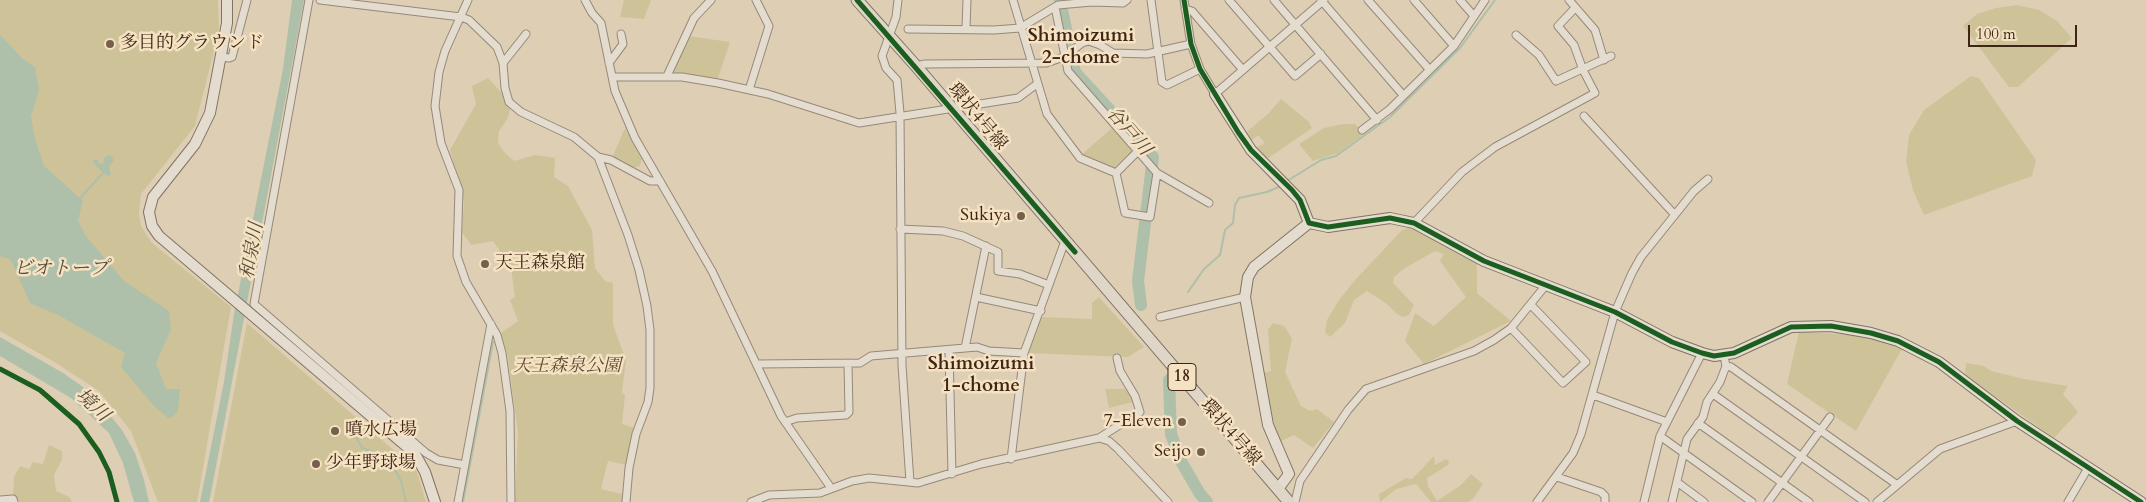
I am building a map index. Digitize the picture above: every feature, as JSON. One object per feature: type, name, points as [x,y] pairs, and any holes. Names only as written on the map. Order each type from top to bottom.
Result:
[{"type":"main road","name":"環状4号線","points":[[857,0],[916,66],[1289,502]]},
{"type":"street","points":[[228,0],[227,23],[221,57],[205,125],[195,144],[153,197],[149,212],[152,226],[159,236],[415,454],[425,472],[435,502]]},
{"type":"street","points":[[221,57],[229,58],[232,56],[247,0]]},
{"type":"street","points":[[309,0],[254,304],[426,453],[438,460],[465,465]]},
{"type":"street","points":[[320,0],[461,17],[483,32],[497,47],[503,63],[505,88],[509,102],[521,112],[574,138],[598,157],[611,160],[650,181],[660,181]]},
{"type":"street","points":[[468,0],[445,51],[439,72],[435,106],[441,143],[459,190],[457,256],[466,282],[497,335],[502,354],[510,411],[511,502]]},
{"type":"street","points":[[586,0],[592,13],[601,23],[617,97],[635,138],[712,271],[757,364],[766,388],[785,422],[831,488]]},
{"type":"street","points":[[667,76],[694,18],[710,0]]},
{"type":"street","points":[[749,90],[769,26],[756,0]]},
{"type":"street","points":[[898,0],[896,17],[882,56],[883,63],[898,80],[902,354],[910,482]]},
{"type":"street","points":[[966,28],[967,0]]},
{"type":"street","points":[[1013,0],[1047,114],[1080,158],[1116,173]]},
{"type":"street","points":[[1151,0],[1162,82],[1167,85],[1200,69]]},
{"type":"street","points":[[1184,0],[1191,44],[1200,69],[1251,150],[1300,200],[1309,223]]},
{"type":"street","points":[[1229,0],[1295,76],[1321,54]]},
{"type":"street","points":[[1274,0],[1377,120]]},
{"type":"street","points":[[1215,94],[1323,0],[1403,95]]},
{"type":"street","points":[[1368,0],[1429,70]]},
{"type":"street","points":[[1414,0],[1454,46]]},
{"type":"street","points":[[1460,0],[1474,16]]},
{"type":"street","points":[[1362,130],[1377,120],[1454,46],[1485,0]]},
{"type":"street","points":[[1516,35],[1539,55],[1556,81],[1608,58],[1594,30],[1569,0]]},
{"type":"street","points":[[908,28],[994,30],[1020,28],[1059,6],[1092,1],[1125,1]]},
{"type":"street","points":[[1059,6],[1068,71],[1156,172],[1209,203]]},
{"type":"street","points":[[1185,8],[1192,11],[1243,70]]},
{"type":"street","points":[[1414,223],[1462,172],[1495,147],[1595,93],[1582,70],[1574,45],[1558,26],[1576,8]]},
{"type":"street","points":[[503,63],[526,34]]},
{"type":"street","points":[[609,63],[623,44],[622,34]]},
{"type":"street","points":[[916,66],[925,64],[1046,63],[1066,56],[1074,48],[1089,41],[1100,44],[1113,53],[1158,52],[1191,44]]},
{"type":"street","points":[[612,77],[682,77],[749,90],[859,123],[1018,98],[1037,84]]},
{"type":"street","points":[[1584,116],[1675,215]]},
{"type":"street","points":[[1116,173],[1138,151]]},
{"type":"street","points":[[598,157],[628,235],[639,270],[650,330],[650,388],[648,402],[636,434],[628,468],[626,502]]},
{"type":"street","points":[[1116,173],[1125,213],[1150,217],[1156,172]]},
{"type":"street","points":[[1536,502],[1572,453],[1593,396],[1615,312],[1641,257],[1694,191],[1708,179]]},
{"type":"street","points":[[1309,223],[1328,227],[1390,218],[1414,223],[1484,261],[1615,312],[1672,342],[1725,361],[1896,484]]},
{"type":"street","points":[[1278,490],[1289,474],[1268,425],[1245,297],[1248,276],[1254,267],[1309,223]]},
{"type":"street","points":[[900,229],[943,231],[963,236],[998,252],[998,271],[1020,274],[1049,285]]},
{"type":"street","points":[[1011,458],[1024,353],[1041,311],[1065,241]]},
{"type":"street","points":[[965,348],[986,246]]},
{"type":"street","points":[[1295,502],[1300,481],[1348,410],[1366,389],[1474,351],[1511,328],[1532,306],[1546,286]]},
{"type":"street","points":[[976,297],[1041,311]]},
{"type":"street","points":[[1160,317],[1245,297]]},
{"type":"street","points":[[1511,328],[1563,383],[1586,362],[1532,306]]},
{"type":"street","points":[[458,502],[491,324]]},
{"type":"street","points":[[1672,502],[1687,439],[1704,417],[1708,402],[1720,382],[1725,361],[1791,326],[1831,326],[1871,332],[1920,350],[2018,421],[2141,502]]},
{"type":"street","points":[[757,364],[848,364],[860,363],[871,356],[977,347],[989,351],[1024,353]]},
{"type":"street","points":[[949,350],[952,474]]},
{"type":"street","points":[[1644,502],[1660,436],[1702,353]]},
{"type":"street","points":[[751,502],[769,495],[808,495],[852,481],[869,478],[918,483],[981,464],[1099,438],[1140,412],[1135,396],[1120,371],[1117,358]]},
{"type":"street","points":[[785,422],[797,418],[846,415],[849,412],[848,364]]},
{"type":"street","points":[[1713,394],[1865,502]]},
{"type":"street","points":[[1593,396],[1667,422]]},
{"type":"street","points":[[1768,502],[1830,417]]},
{"type":"street","points":[[1877,502],[1896,484],[1940,449],[2018,421]]},
{"type":"street","points":[[1698,423],[1808,502]]},
{"type":"street","points":[[1660,436],[1752,502]]},
{"type":"street","points":[[1099,438],[1109,441],[1118,449],[1168,502]]},
{"type":"street","points":[[2068,502],[2088,468]]},
{"type":"street","points":[[1556,477],[1601,492],[1605,496],[1605,502]]},
{"type":"street","points":[[1677,482],[1704,502]]},
{"type":"street","points":[[0,500],[21,502]]},
{"type":"green space","points":[[0,0],[218,0],[219,31],[195,126],[141,194],[139,213],[141,226],[152,243],[231,307],[197,502],[158,502],[131,431],[99,391],[56,363],[0,331]]},
{"type":"green space","points":[[624,0],[651,0],[644,19],[620,17]]},
{"type":"green space","points":[[2017,5],[2039,10],[2057,21],[2072,38],[2018,87],[2009,87],[1963,26],[1977,14],[1996,8]]},
{"type":"green space","points":[[688,36],[730,42],[717,81],[671,73]]},
{"type":"green space","points":[[1971,76],[1979,78],[2036,160],[2032,176],[1924,215],[1913,190],[1906,162],[1909,135],[1924,110]]},
{"type":"green space","name":"天王森泉公園","points":[[488,78],[511,103],[508,118],[499,131],[498,143],[514,161],[535,155],[555,158],[554,177],[568,186],[592,230],[595,268],[605,281],[613,283],[613,325],[626,360],[622,393],[625,395],[622,424],[635,428],[627,465],[608,461],[601,489],[622,494],[623,502],[515,502],[518,432],[507,353],[501,333],[518,321],[510,300],[515,297],[511,268],[493,241],[471,245],[462,232],[464,201],[450,150],[476,104],[472,86]]},
{"type":"green space","points":[[1281,99],[1309,122],[1312,128],[1267,159],[1256,148],[1265,143],[1258,135],[1250,142],[1244,134],[1268,114]]},
{"type":"green space","points":[[1343,124],[1355,124],[1365,134],[1338,153],[1313,161],[1299,144],[1324,128]]},
{"type":"green space","points":[[625,128],[642,157],[640,166],[632,168],[612,158]]},
{"type":"green space","points":[[1112,128],[1133,151],[1112,169],[1081,155]]},
{"type":"green space","points":[[1411,227],[1477,263],[1477,293],[1511,321],[1424,364],[1405,341],[1415,313],[1434,326],[1466,297],[1440,261],[1444,254],[1435,251],[1405,268],[1394,277],[1393,283],[1414,305],[1409,315],[1403,317],[1397,314],[1387,304],[1367,291],[1354,300],[1345,323],[1330,337],[1325,332],[1327,320],[1339,300],[1356,279],[1402,230]]},
{"type":"green space","points":[[1099,297],[1144,347],[1128,357],[1027,353],[1040,317],[1092,319],[1092,303]]},
{"type":"green space","points":[[247,323],[417,472],[426,502],[213,502]]},
{"type":"green space","points":[[1273,323],[1284,326],[1292,338],[1285,372],[1301,406],[1310,411],[1317,409],[1334,422],[1313,448],[1294,435],[1279,442],[1261,373],[1271,371],[1268,330]]},
{"type":"green space","points":[[1799,332],[1862,335],[1903,347],[1856,431],[1787,384]]},
{"type":"green space","points":[[1966,363],[1984,366],[1991,371],[2024,379],[2068,386],[2063,394],[2078,412],[2054,438],[1965,375]]},
{"type":"green space","points":[[1105,389],[1128,389],[1133,402],[1109,408]]},
{"type":"green space","points":[[49,445],[62,451],[62,460],[54,475],[56,491],[69,497],[72,502],[21,502],[13,499],[14,477],[20,466],[29,469],[33,462],[43,464]]},
{"type":"green space","points":[[1434,456],[1435,465],[1446,459],[1449,461],[1448,465],[1427,478],[1428,486],[1437,501],[1461,485],[1471,474],[1483,484],[1473,499],[1468,502],[1431,502],[1416,484],[1396,489],[1380,502],[1379,494],[1406,478],[1412,479]]},
{"type":"water","name":"和泉川","points":[[292,0],[304,0],[210,498],[209,502],[200,502],[224,382],[234,314],[283,69]]},
{"type":"water","name":"ビオトープ","points":[[0,35],[23,59],[35,67],[39,91],[31,116],[35,139],[44,166],[83,201],[78,220],[85,235],[124,281],[169,311],[171,329],[156,363],[166,389],[180,389],[178,410],[172,418],[168,418],[155,407],[121,367],[125,353],[60,316],[30,303],[11,260],[0,256]]},
{"type":"water","points":[[108,155],[112,156],[114,160],[109,166],[111,175],[107,176],[95,165],[93,160],[97,159],[99,163],[103,164],[105,157]]},
{"type":"water","name":"境川","points":[[0,337],[63,373],[83,387],[104,408],[122,430],[135,453],[149,502],[134,502],[123,463],[109,433],[71,398],[0,356]]},
{"type":"waterway","name":"谷戸川","points":[[1060,0],[1075,72],[1153,157],[1138,281],[1141,305]]},
{"type":"waterway","points":[[1287,181],[1321,160],[1336,156],[1390,117],[1460,48],[1495,0]]},
{"type":"waterway","points":[[80,198],[103,173]]},
{"type":"waterway","points":[[1188,292],[1204,269],[1220,255],[1225,230],[1233,223],[1235,205],[1239,198],[1267,192],[1281,186]]},
{"type":"waterway","points":[[463,502],[493,342]]},
{"type":"waterway","name":"谷戸川","points":[[1169,380],[1171,434],[1182,463],[1200,494],[1207,502]]},
{"type":"waterway","points":[[347,430],[353,431],[362,448],[381,455],[392,465],[401,481],[406,502]]},
{"type":"cycle path","points":[[857,0],[1075,252]]},
{"type":"cycle path","points":[[1184,0],[1191,44],[1200,69],[1251,150],[1300,200],[1309,223],[1328,227],[1390,218],[1414,223],[1484,261],[1615,312],[1672,342],[1714,356],[1734,353],[1791,327],[1831,326],[1871,333],[1898,341],[1939,362],[2017,421],[2141,502]]},
{"type":"cycle path","points":[[0,369],[40,390],[79,424],[99,452],[109,472],[117,502]]},
{"type":"place","name":"多目的グラウンド","points":[[110,44]]},
{"type":"place","name":"Sukiya","points":[[1021,216]]},
{"type":"place","name":"天王森泉館","points":[[485,264]]},
{"type":"place","name":"7-Eleven","points":[[1182,422]]},
{"type":"place","name":"噴水広場","points":[[335,431]]},
{"type":"place","name":"Seijo","points":[[1201,452]]},
{"type":"place","name":"少年野球場","points":[[316,464]]},
{"type":"district","name":"Shimoizumi 2-chome","points":[[1081,48]]},
{"type":"district","name":"Shimoizumi 1-chome","points":[[981,376]]}]
